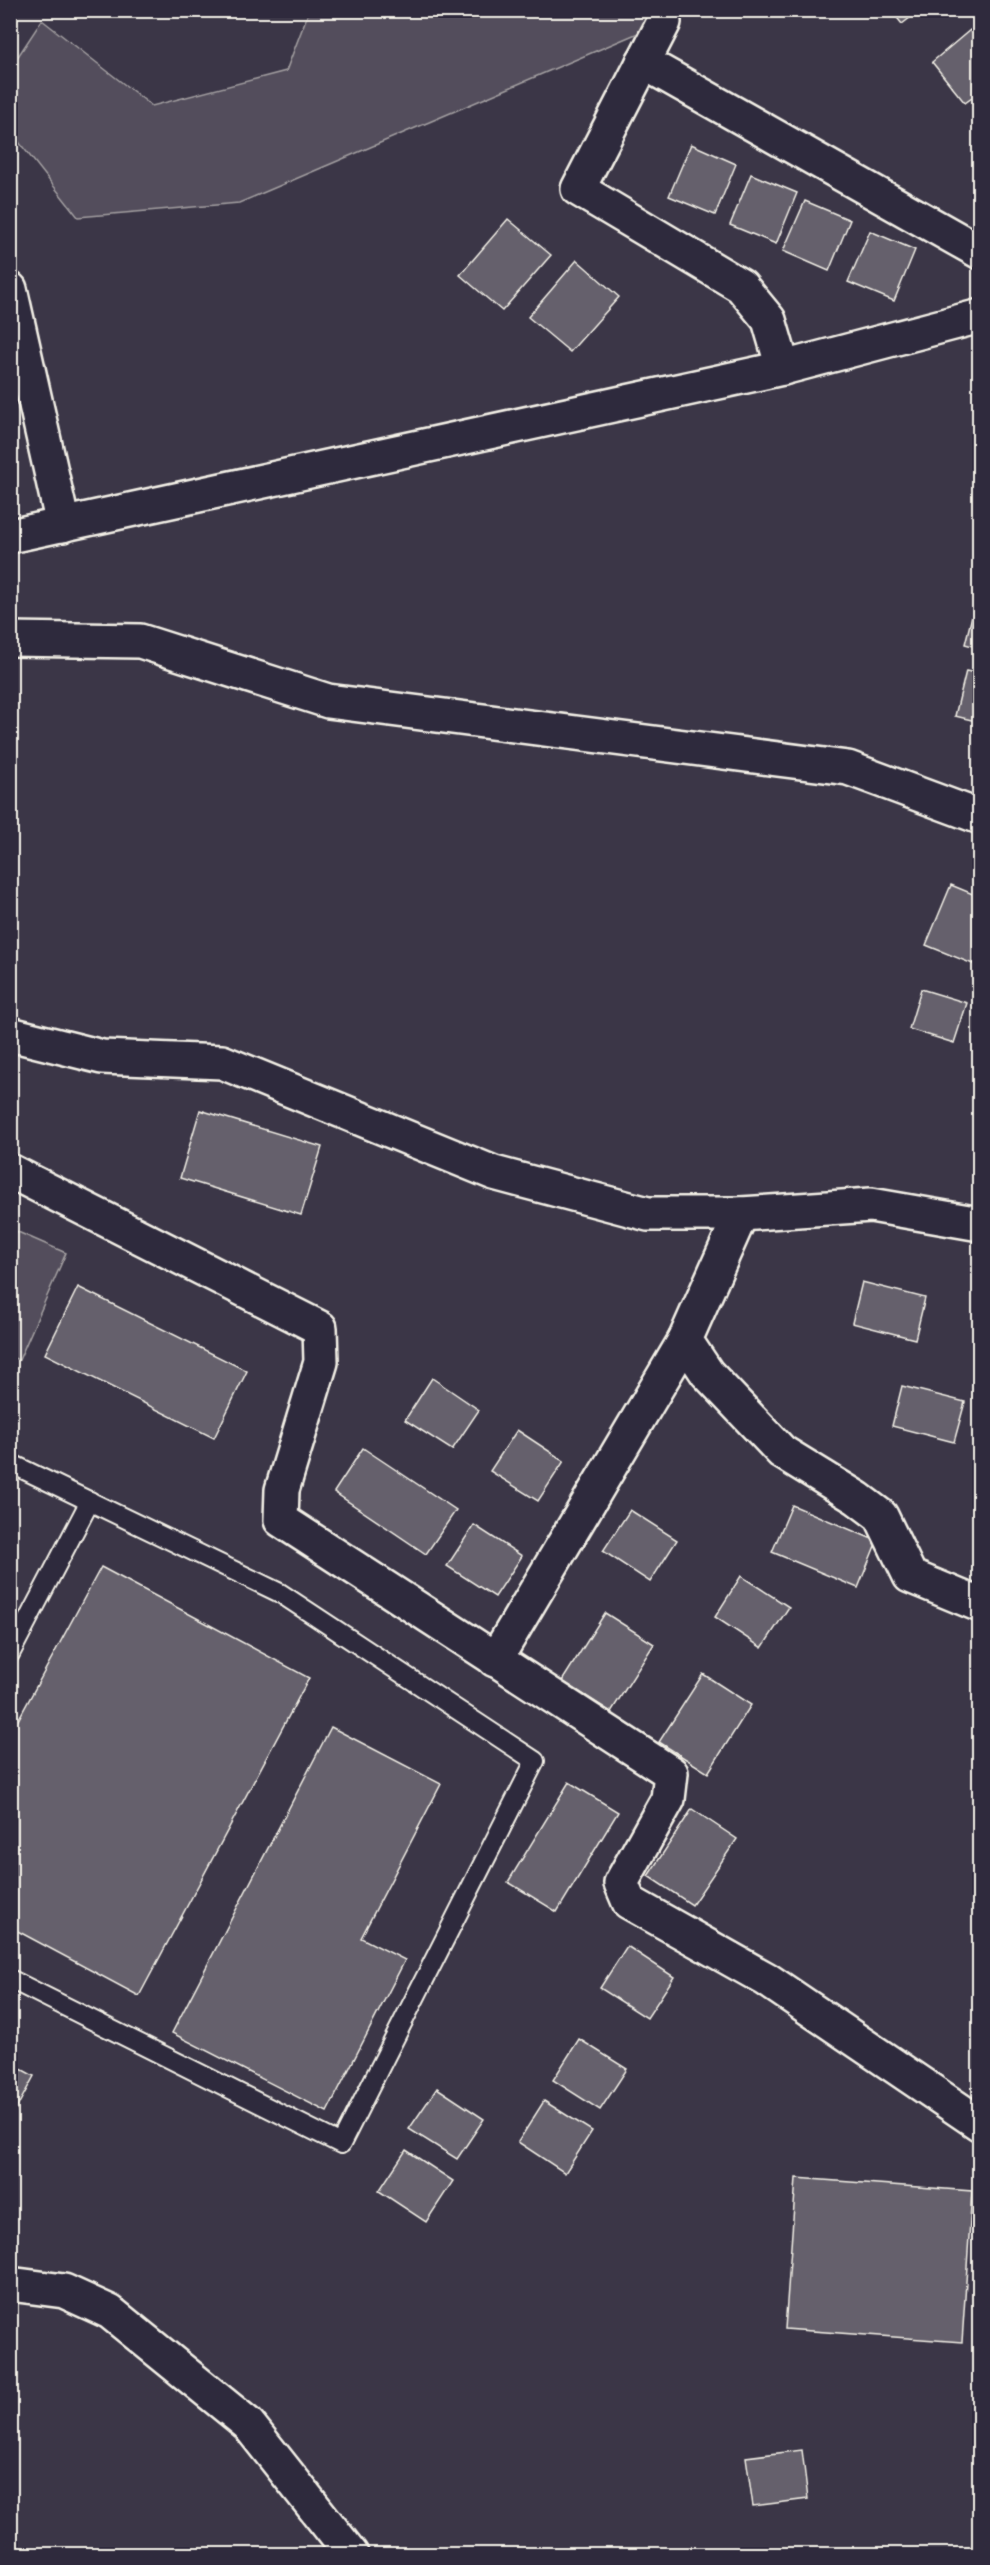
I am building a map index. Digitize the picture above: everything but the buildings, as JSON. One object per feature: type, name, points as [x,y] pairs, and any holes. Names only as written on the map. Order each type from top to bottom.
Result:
[{"type":"street","points":[[662,14],[643,62],[578,189],[741,286],[769,320],[783,368]]},
{"type":"street","points":[[643,62],[980,252]]},
{"type":"street","points":[[10,289],[63,525]]},
{"type":"street","points":[[10,536],[783,368],[980,316]]},
{"type":"street","points":[[10,639],[140,641],[328,701],[848,768],[980,817]]},
{"type":"street","points":[[10,1034],[102,1057],[222,1062],[494,1173],[648,1214],[741,1214],[871,1204],[980,1224]]},
{"type":"street","points":[[10,1170],[320,1328],[321,1362],[282,1490],[281,1520],[671,1773],[668,1799],[621,1883],[629,1902],[766,1979],[980,2124]]},
{"type":"street","points":[[495,1660],[685,1340],[741,1214]]},
{"type":"street","points":[[685,1340],[707,1373],[782,1452],[857,1498],[881,1516],[910,1576],[980,1605]]},
{"type":"street","points":[[10,2284],[64,2292],[110,2312],[248,2424],[351,2554]]},
{"type":"lane","points":[[10,1463],[280,1593],[535,1761],[341,2144],[10,1979]]},
{"type":"lane","points":[[10,1654],[90,1501]]},
{"type":"shaded area","points":[[648,10],[664,22],[239,203],[78,217],[11,132],[11,67],[42,20],[152,106],[286,71],[309,11]]},
{"type":"shaded area","points":[[11,1229],[66,1253],[19,1360],[11,1357]]}]
